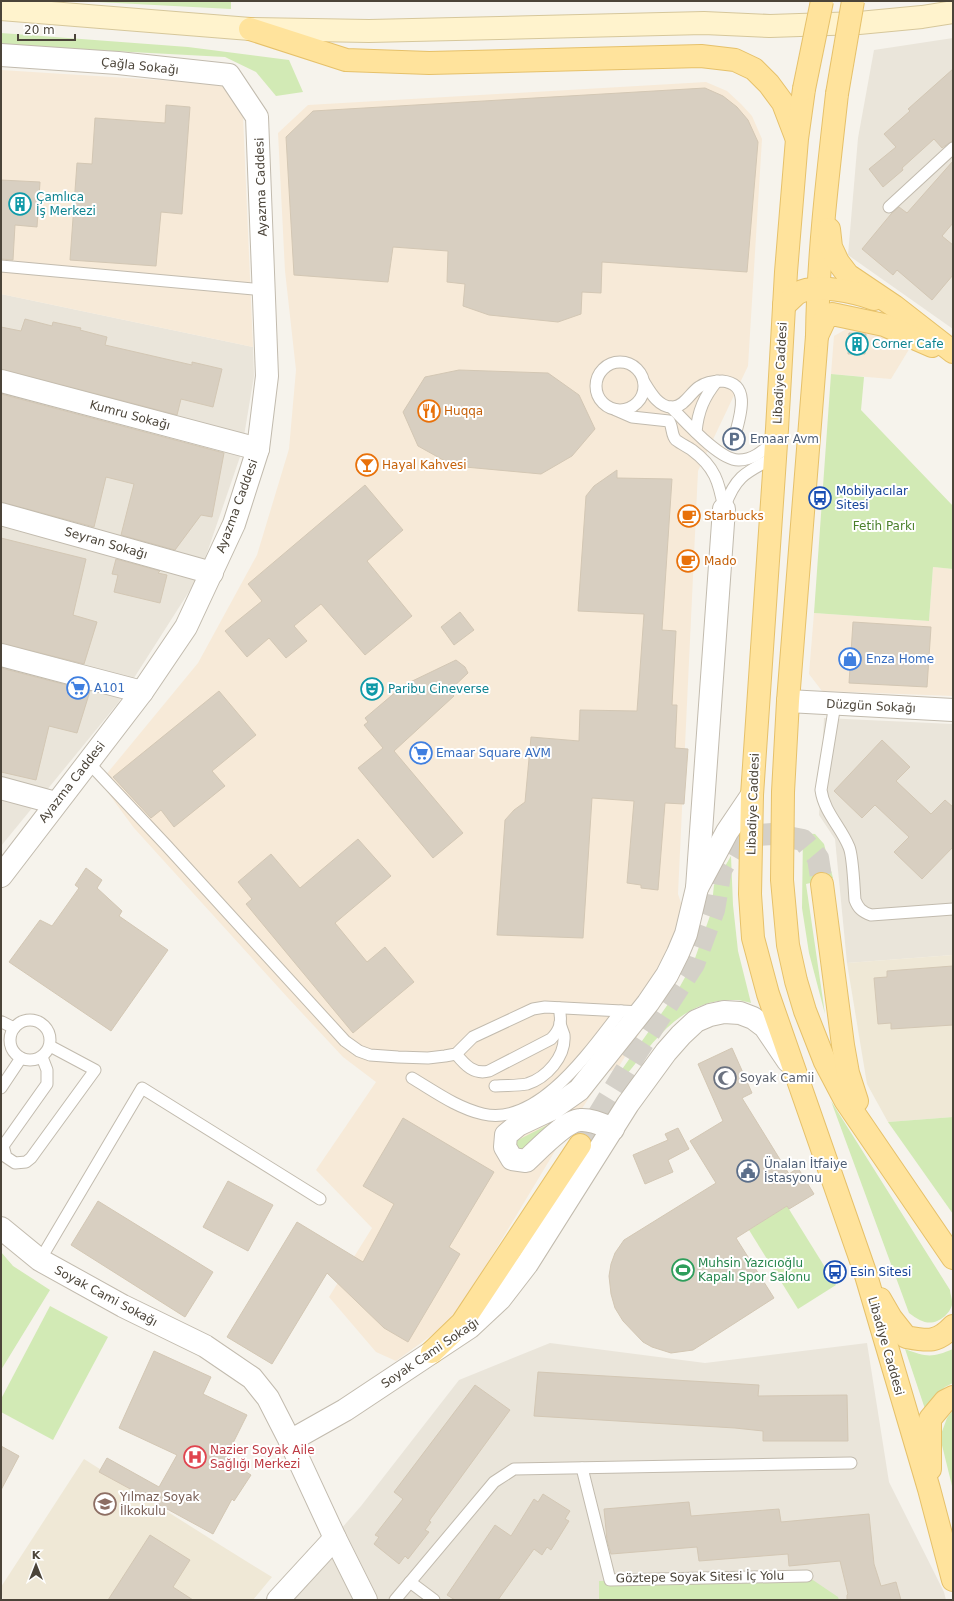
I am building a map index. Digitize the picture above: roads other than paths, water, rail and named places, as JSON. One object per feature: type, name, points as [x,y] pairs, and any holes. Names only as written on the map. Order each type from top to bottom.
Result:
[{"type":"main road","name":"Libadiye Caddesi","points":[[810,301],[786,272],[797,138],[804,89],[822,1]]},
{"type":"main road","name":"Libadiye Caddesi","points":[[853,1],[837,94],[825,200],[810,301],[776,448],[752,795],[750,894],[753,938],[768,994],[864,1272],[929,1489],[953,1580]]},
{"type":"main road","points":[[1,9],[250,29],[369,31],[704,23],[770,26],[859,23],[922,17],[953,12]]},
{"type":"main road","points":[[250,29],[346,60],[429,63],[701,56],[735,60],[754,69],[769,84],[783,103],[797,138]]},
{"type":"main road","points":[[825,200],[831,247],[838,262],[848,275],[894,306],[953,353]]},
{"type":"main road","points":[[810,301],[840,290],[860,294],[894,306]]},
{"type":"main road","points":[[810,301],[825,319],[817,336],[788,701],[783,792],[782,880],[788,945],[796,981],[815,1038],[825,1062],[845,1100],[953,1258]]},
{"type":"main road","points":[[810,301],[884,325],[953,353]]},
{"type":"main road","points":[[822,884],[848,1073],[865,1129]]},
{"type":"main road","points":[[432,1352],[462,1323],[580,1145]]},
{"type":"main road","points":[[935,1232],[953,1272]]},
{"type":"main road","points":[[864,1272],[891,1318],[906,1337],[925,1340],[943,1336],[953,1326]]},
{"type":"main road","points":[[929,1489],[930,1419],[945,1401],[953,1397]]},
{"type":"street","name":"Çağla Sokağı","points":[[1,55],[118,63],[229,75],[257,117]]},
{"type":"street","name":"Ayazma Caddesi","points":[[1,876],[142,692],[186,627],[234,524],[258,449],[267,376],[265,290],[257,117]]},
{"type":"street","name":"Kumru Sokağı","points":[[1,381],[258,449]]},
{"type":"street","points":[[613,1129],[590,1120],[578,1120],[564,1126],[526,1161],[512,1159],[505,1147],[506,1135],[518,1125],[552,1110],[579,1090],[631,1012],[667,975],[686,934],[697,888],[724,509]]},
{"type":"street","name":"Seyran Sokağı","points":[[1,514],[212,573]]},
{"type":"street","points":[[1,655],[142,692]]},
{"type":"street","name":"Düzgün Sokağı","points":[[788,701],[953,710]]},
{"type":"street","points":[[1,788],[56,803]]},
{"type":"street","points":[[697,888],[727,832],[752,795]]},
{"type":"street","name":"Soyak Cami Sokağı","points":[[1,1228],[40,1260],[123,1306],[205,1346],[252,1378],[268,1398],[290,1442],[345,1410],[470,1327],[500,1300],[527,1264],[628,1104],[676,1040],[696,1021],[710,1015],[724,1012],[740,1013],[753,1018],[765,1027],[795,1071]]},
{"type":"street","points":[[290,1442],[366,1600]]},
{"type":"street","points":[[278,1600],[335,1538]]},
{"type":"lane","points":[[889,207],[953,148]]},
{"type":"lane","points":[[1,266],[265,290]]},
{"type":"lane","points":[[621,362],[636,368],[642,374],[644,390],[642,398],[637,404],[623,411],[616,410],[608,408],[602,403],[596,389],[596,381],[599,373],[605,367],[612,363],[621,362]]},
{"type":"lane","points":[[696,432],[697,417],[701,405],[708,392],[717,381]]},
{"type":"lane","points":[[672,407],[682,404],[697,388],[706,382],[717,381],[732,384],[738,388],[742,402],[734,439]]},
{"type":"lane","points":[[644,382],[652,396],[662,404],[672,407],[696,432],[716,450],[729,459],[738,460],[749,458],[759,453],[776,448]]},
{"type":"lane","points":[[616,410],[632,417],[669,420],[672,426],[672,433],[676,440],[702,458],[710,466],[720,488],[724,509]]},
{"type":"lane","points":[[724,509],[730,490],[737,480],[755,467],[776,448]]},
{"type":"lane","points":[[835,704],[821,790],[822,800],[850,848],[855,900],[858,906],[862,911],[872,915],[953,909]]},
{"type":"lane","points":[[88,762],[166,844],[345,1041],[359,1051],[370,1055],[428,1058],[456,1054],[473,1037],[533,1009],[545,1007],[631,1012]]},
{"type":"lane","points":[[495,1086],[525,1084],[537,1080],[559,1059],[564,1036],[560,1023],[559,1008]]},
{"type":"lane","points":[[412,1078],[469,1110],[484,1114],[512,1112],[532,1104],[565,1080],[631,1012]]},
{"type":"lane","points":[[26,1020],[33,1020],[45,1026],[49,1032],[51,1039],[50,1046],[42,1057],[35,1060],[21,1058],[12,1048],[10,1041],[11,1034],[19,1023],[26,1020]]},
{"type":"lane","points":[[1,1023],[2,1022],[14,1028]]},
{"type":"lane","points":[[456,1054],[474,1071],[481,1073],[489,1071],[552,1039],[558,1031],[560,1023]]},
{"type":"lane","points":[[42,1057],[47,1070],[47,1084],[3,1146],[6,1157],[15,1163],[26,1162],[31,1158],[95,1070],[50,1046]]},
{"type":"lane","points":[[1,1088],[21,1058]]},
{"type":"lane","points":[[40,1260],[142,1088],[320,1199]]},
{"type":"lane","points":[[395,1600],[494,1482],[514,1469],[851,1463]]},
{"type":"lane","name":"Göztepe Soyak Sitesi İç Yolu","points":[[582,1468],[610,1580],[807,1576]]},
{"type":"lane","points":[[410,1582],[434,1600]]},
{"type":"tunnel","points":[[580,1145],[637,1052],[694,964],[714,910],[721,870],[733,849],[758,835],[772,834],[803,840],[818,858],[822,884]]},
{"type":"place","name":"Çamlıca İş Merkezi","points":[[20,204]]},
{"type":"place","name":"Corner Cafe","points":[[857,344]]},
{"type":"place","name":"Huqqa","points":[[429,411]]},
{"type":"place","name":"Emaar Avm","points":[[734,439]]},
{"type":"place","name":"Hayal Kahvesi","points":[[367,465]]},
{"type":"place","name":"Mobilyacılar Sitesi","points":[[820,498]]},
{"type":"place","name":"Starbucks","points":[[689,516]]},
{"type":"place","name":"Mado","points":[[688,561]]},
{"type":"place","name":"Enza Home","points":[[850,659]]},
{"type":"place","name":"A101","points":[[78,688]]},
{"type":"place","name":"Paribu Cineverse","points":[[372,689]]},
{"type":"place","name":"Emaar Square AVM","points":[[421,753]]},
{"type":"place","name":"Soyak Camii","points":[[725,1078]]},
{"type":"place","name":"Ünalan İtfaiye İstasyonu","points":[[748,1171]]},
{"type":"place","name":"Muhsin Yazıcıoğlu Kapalı Spor Salonu","points":[[683,1270]]},
{"type":"place","name":"Esin Sitesi","points":[[835,1272]]},
{"type":"place","name":"Nazier Soyak Aile Sağlığı Merkezi","points":[[195,1457]]},
{"type":"place","name":"Yılmaz Soyak İlkokulu","points":[[105,1504]]},
{"type":"park label","name":"Fetih Parkı","points":[[884,526]]}]
